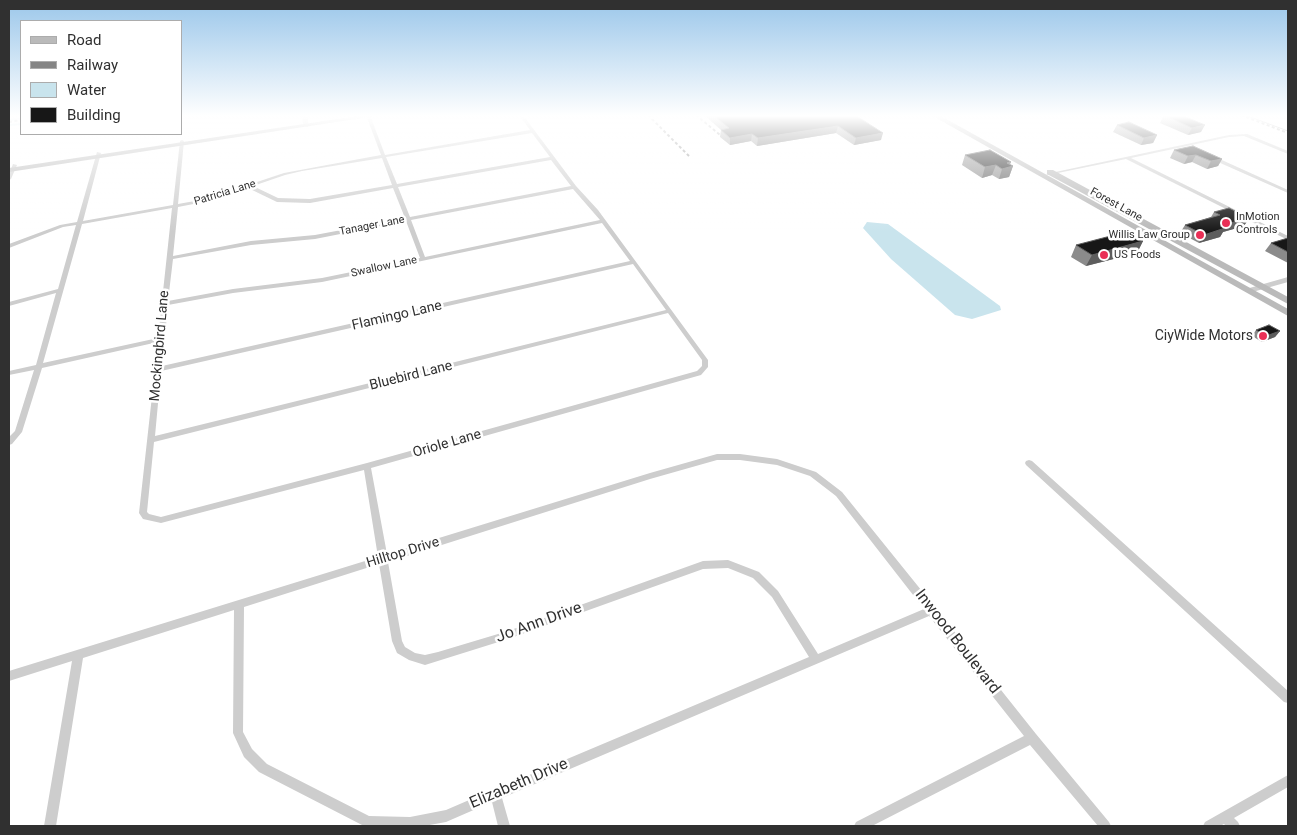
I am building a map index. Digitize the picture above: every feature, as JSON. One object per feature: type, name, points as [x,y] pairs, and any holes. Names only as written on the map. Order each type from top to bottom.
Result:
[{"type":"main road","points":[[11,167],[106,154]]},
{"type":"main road","name":"Forest Lane","points":[[1002,154],[1288,313]]},
{"type":"main road","name":"Forest Lane","points":[[1018,154],[1288,301]]},
{"type":"main road","points":[[1136,228],[1146,230],[1175,245],[1200,253]]},
{"type":"street","name":"Mockingbird Lane","points":[[179,516],[160,520],[146,517],[143,513],[181,154]]},
{"type":"street","name":"Patricia Lane","points":[[9,246],[40,233],[79,223],[174,207],[226,195],[284,174],[396,154]]},
{"type":"street","points":[[549,154],[603,221],[670,311]]},
{"type":"street","points":[[1041,176],[1147,154]]},
{"type":"street","points":[[9,442],[18,432],[39,366],[99,155]]},
{"type":"street","points":[[1207,155],[1288,192]]},
{"type":"street","points":[[384,156],[423,259]]},
{"type":"street","points":[[250,186],[277,200],[298,202],[552,158]]},
{"type":"street","points":[[1127,158],[1288,237]]},
{"type":"street","points":[[9,179],[11,167]]},
{"type":"street","name":"Tanager Lane","points":[[169,258],[251,243],[315,237],[574,187]]},
{"type":"street","name":"Swallow Lane","points":[[164,304],[233,290],[322,280],[603,221]]},
{"type":"street","name":"Flamingo Lane","points":[[159,369],[634,262]]},
{"type":"street","points":[[1249,292],[1288,279]]},
{"type":"street","points":[[9,304],[61,290]]},
{"type":"street","name":"Oriole Lane","points":[[179,516],[367,466],[699,373],[705,368],[705,360],[670,311]]},
{"type":"street","name":"Bluebird Lane","points":[[151,440],[670,311]]},
{"type":"street","points":[[9,373],[161,340]]},
{"type":"street","name":"Hilltop Drive","points":[[9,676],[717,457],[740,457],[778,462],[800,470]]},
{"type":"street","points":[[1029,463],[1288,698]]},
{"type":"street","name":"Jo Ann Drive","points":[[367,466],[397,641],[401,650],[413,657],[425,660],[508,635],[702,565],[728,564],[756,575],[775,594],[816,660]]},
{"type":"street","name":"Inwood Boulevard","points":[[800,470],[813,474],[840,494],[1032,738],[1105,826]]},
{"type":"street","name":"Elizabeth Drive","points":[[239,605],[238,733],[248,753],[263,768],[368,822],[410,823],[446,816],[932,610]]},
{"type":"street","points":[[50,826],[78,656]]},
{"type":"street","points":[[860,826],[1032,738]]},
{"type":"street","points":[[1209,826],[1230,822],[1288,781]]},
{"type":"street","points":[[495,794],[504,826]]},
{"type":"water","points":[[867,222],[888,224],[1000,306],[1001,310],[972,319],[955,315],[891,259],[863,228]]},
{"type":"building","points":[[997,154],[1011,162],[1007,163],[1013,166],[1002,169],[996,165],[985,167],[965,155]]},
{"type":"building","points":[[1183,154],[1211,154],[1222,159],[1211,161],[1196,155],[1188,156]]},
{"type":"building","points":[[1229,208],[1249,218],[1220,226],[1225,228],[1204,235],[1185,225],[1220,215],[1214,212]]},
{"type":"building","points":[[1126,232],[1143,241],[1092,255],[1076,245]]},
{"type":"building","points":[[1288,238],[1288,252],[1271,243]]},
{"type":"building","points":[[1269,325],[1280,331],[1266,336],[1256,330]]},
{"type":"place","name":"InMotion Controls","points":[[1226,223]]},
{"type":"place","name":"Willis Law Group","points":[[1200,235]]},
{"type":"place","name":"US Foods","points":[[1104,255]]},
{"type":"place","name":"CiyWide Motors","points":[[1263,336]]}]
